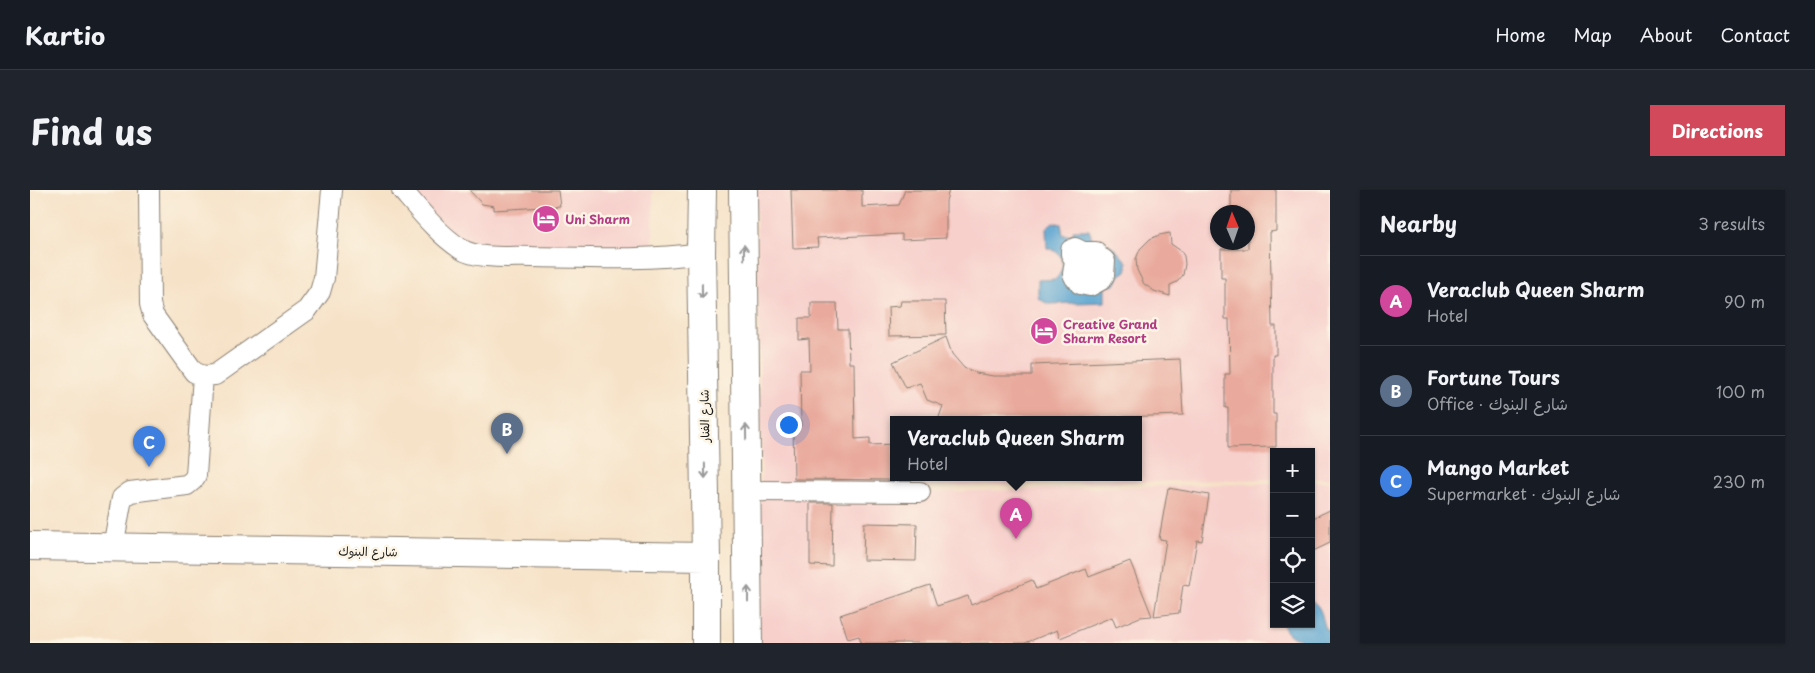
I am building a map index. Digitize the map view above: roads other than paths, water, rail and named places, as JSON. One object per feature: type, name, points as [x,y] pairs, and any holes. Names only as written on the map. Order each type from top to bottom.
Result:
[{"type":"main road","name":"شارع الفنار","points":[[702,190],[701,253],[706,643]]},
{"type":"main road","points":[[743,190],[748,643]]},
{"type":"main road","name":"شارع البنوك","points":[[30,546],[706,557]]},
{"type":"street","points":[[149,190],[150,304],[153,315],[194,372],[204,376],[215,375],[307,310],[320,292],[324,278],[332,190]]},
{"type":"street","points":[[402,190],[434,227],[462,250],[471,253],[510,256],[606,258],[679,256],[701,253]]},
{"type":"street","points":[[113,547],[122,498],[130,492],[187,485],[196,475],[204,376]]},
{"type":"street","points":[[747,491],[920,492]]},
{"type":"water","points":[[1053,222],[1061,224],[1063,235],[1073,235],[1073,230],[1089,230],[1093,241],[1100,245],[1111,245],[1127,262],[1126,271],[1120,275],[1115,285],[1105,287],[1105,302],[1048,304],[1038,298],[1038,280],[1056,279],[1062,269],[1060,256],[1047,248],[1046,228]]},
{"type":"water","points":[[1315,603],[1320,610],[1327,631],[1330,630],[1330,643],[1302,643],[1300,639],[1284,628],[1315,628]]},
{"type":"place","name":"Uni Sharm","points":[[546,219]]},
{"type":"place","name":"Creative Grand Sharm Resort","points":[[1044,331]]},
{"type":"place","name":"Fortune Tours","points":[[507,454]]},
{"type":"place","name":"Mango Market","points":[[149,467]]},
{"type":"place","name":"Veraclub Queen Sharm","points":[[1016,539]]}]
